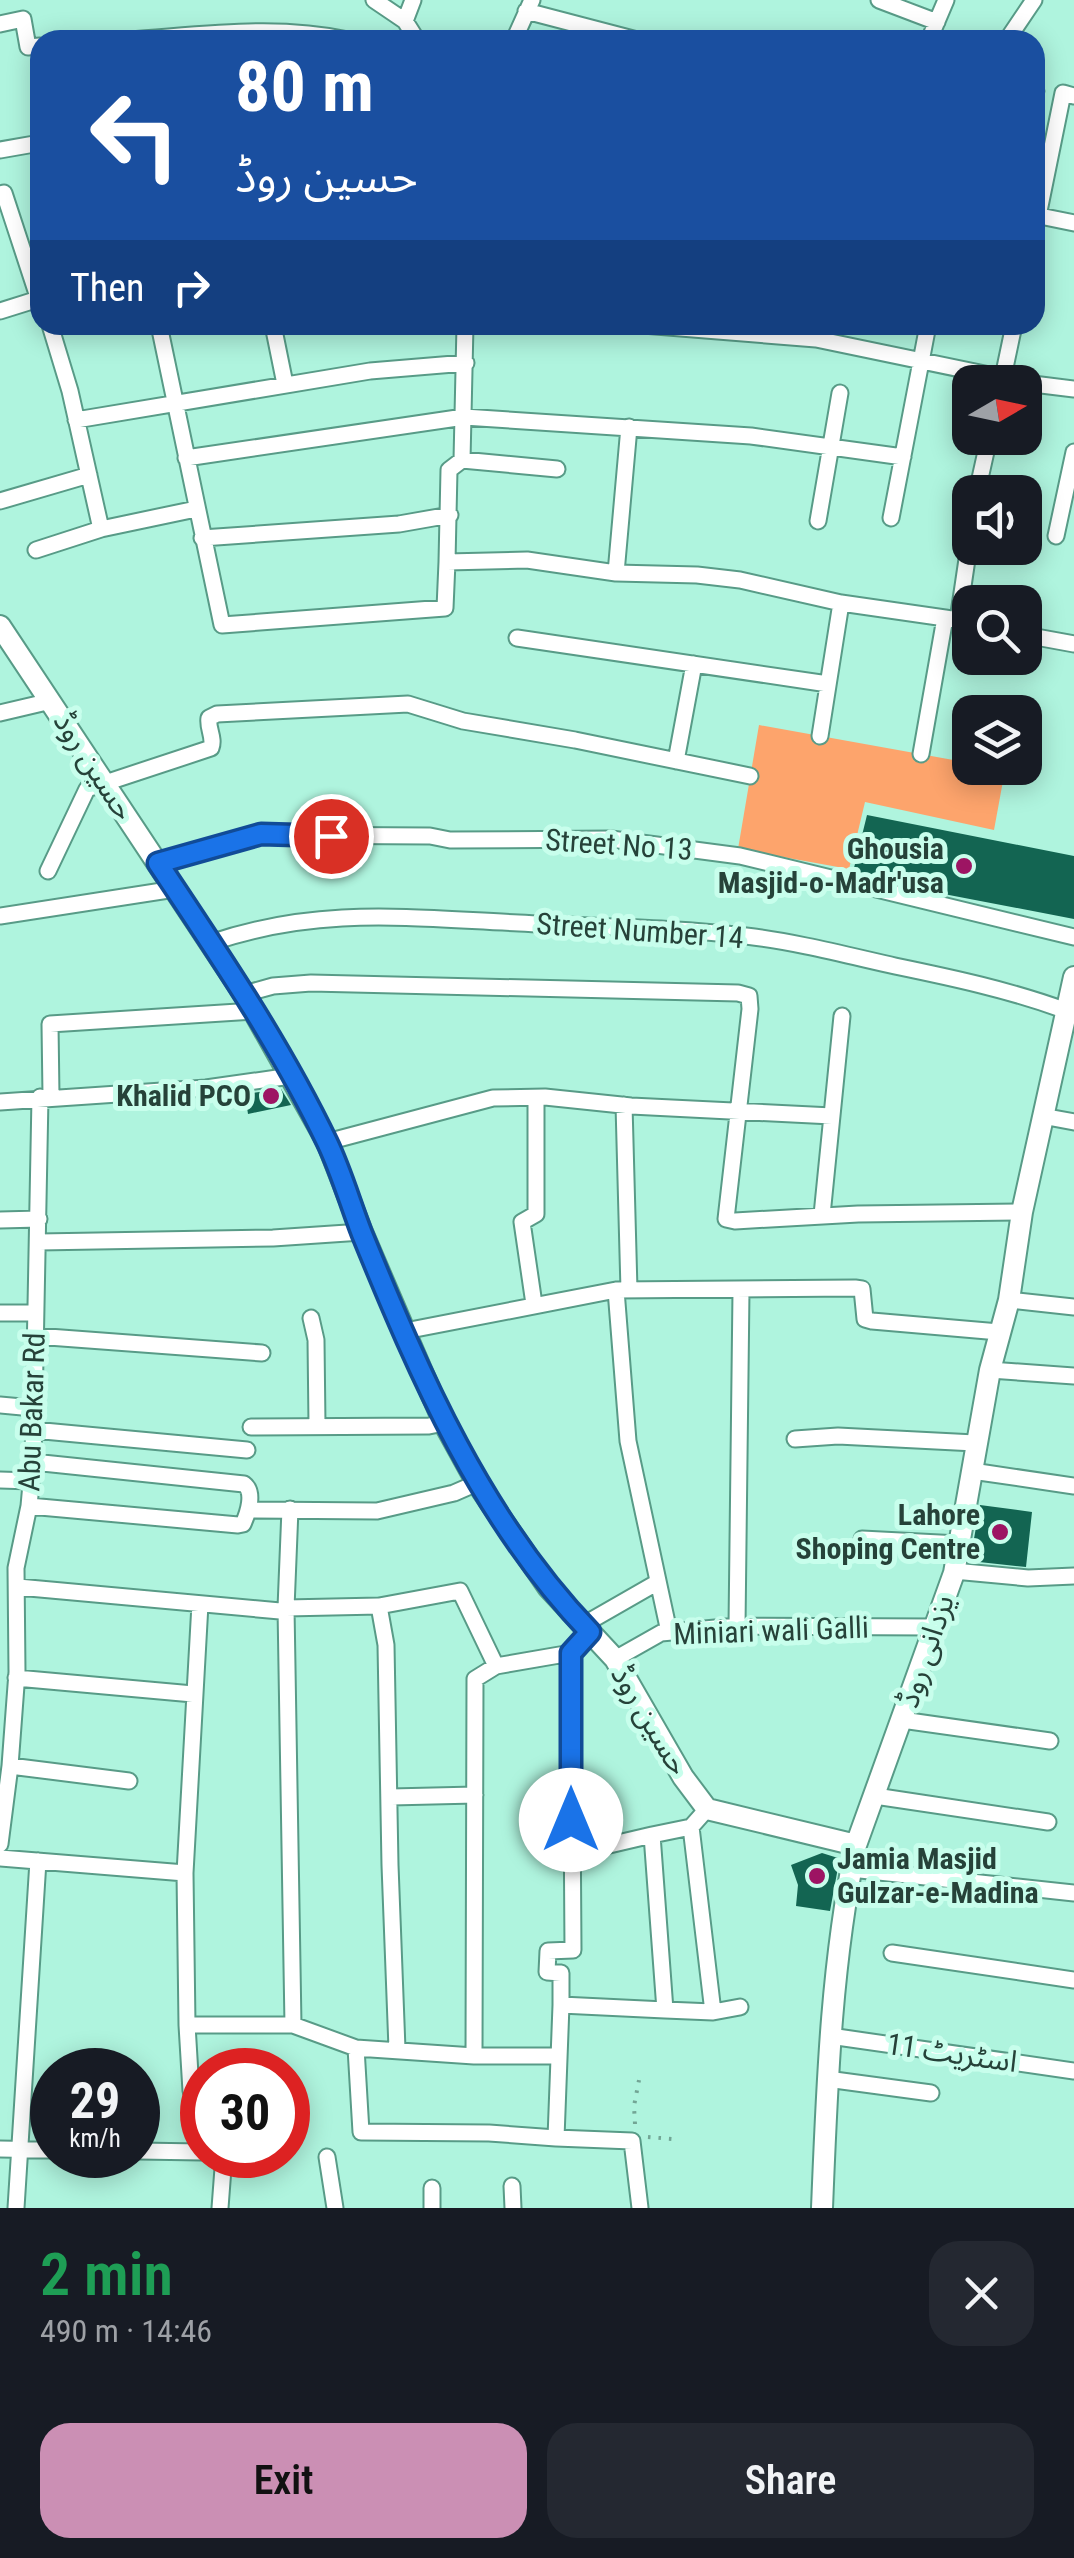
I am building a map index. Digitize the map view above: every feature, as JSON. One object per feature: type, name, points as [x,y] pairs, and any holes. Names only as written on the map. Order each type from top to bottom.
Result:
[{"type":"street","points":[[374,0],[410,30]]},
{"type":"street","points":[[404,21],[412,0]]},
{"type":"street","points":[[879,0],[937,22]]},
{"type":"street","points":[[933,30],[946,0]]},
{"type":"street","points":[[1014,30],[1034,0]]},
{"type":"street","points":[[518,30],[529,6],[605,30]]},
{"type":"street","points":[[0,24],[23,19],[30,47]]},
{"type":"street","points":[[1045,178],[1063,93],[1074,96]]},
{"type":"street","points":[[0,150],[30,144]]},
{"type":"street","points":[[2,189],[30,272]]},
{"type":"street","points":[[1045,218],[1074,223]]},
{"type":"street","points":[[0,311],[30,304]]},
{"type":"street","points":[[53,335],[100,529]]},
{"type":"street","points":[[161,335],[222,625],[445,608],[449,470],[462,460],[556,469]]},
{"type":"street","points":[[275,335],[285,384]]},
{"type":"street","points":[[462,460],[465,335]]},
{"type":"street","points":[[758,335],[816,340],[952,368]]},
{"type":"street","points":[[891,518],[926,335]]},
{"type":"street","points":[[1005,365],[1012,335]]},
{"type":"street","points":[[76,420],[285,384],[466,363]]},
{"type":"street","points":[[1042,386],[1074,390]]},
{"type":"street","points":[[818,520],[840,393]]},
{"type":"street","points":[[186,458],[464,416],[751,436],[902,456]]},
{"type":"street","points":[[616,573],[629,427]]},
{"type":"street","points":[[1056,536],[1074,452]]},
{"type":"street","points":[[0,501],[88,475]]},
{"type":"street","points":[[36,550],[100,529],[196,509]]},
{"type":"street","points":[[202,538],[399,524],[450,515]]},
{"type":"street","points":[[447,562],[527,560],[616,573],[697,575],[952,619]]},
{"type":"street","points":[[820,736],[841,602]]},
{"type":"street","name":"حسین روڈ","points":[[0,626],[249,1002],[328,1142],[444,1423],[476,1483],[548,1588],[615,1659],[682,1777],[707,1809],[856,1845]]},
{"type":"street","points":[[516,638],[828,684]]},
{"type":"street","points":[[1042,638],[1074,644]]},
{"type":"street","points":[[921,754],[952,642]]},
{"type":"street","points":[[676,760],[694,664]]},
{"type":"street","points":[[0,713],[51,701]]},
{"type":"street","points":[[48,871],[84,792],[211,748],[209,718],[217,714],[408,704],[463,721],[750,776]]},
{"type":"street","name":"Street No 13","points":[[158,863],[261,834],[430,836],[450,840],[611,838],[740,856],[1074,937]]},
{"type":"street","points":[[0,916],[175,888]]},
{"type":"street","name":"Street Number 14","points":[[210,942],[297,920],[358,915],[618,926],[747,936],[1016,992],[1064,1010]]},
{"type":"street","name":"یزدانی روڈ","points":[[822,2208],[834,1975],[851,1869],[856,1845],[954,1571],[990,1370],[1009,1300],[1022,1212],[1074,977]]},
{"type":"street","points":[[249,1002],[272,986],[311,982],[738,993],[749,996],[750,1009],[726,1219],[1022,1212]]},
{"type":"street","name":"Abu Bakar Rd","points":[[0,1844],[3,1790],[10,1766],[7,1719],[16,1678],[8,1647],[18,1587],[8,1567],[28,1506],[33,1462],[39,1219],[50,1024],[249,1002]]},
{"type":"street","points":[[822,1215],[842,1016]]},
{"type":"street","points":[[0,1102],[206,1088],[290,1076]]},
{"type":"street","points":[[328,1142],[494,1098],[832,1116]]},
{"type":"street","points":[[534,1304],[522,1222],[536,1214],[536,1098]]},
{"type":"street","points":[[624,1105],[622,1290],[628,1441],[669,1632]]},
{"type":"street","points":[[1042,1116],[1074,1122]]},
{"type":"street","points":[[0,1220],[39,1219]]},
{"type":"street","points":[[39,1242],[273,1238],[362,1232]]},
{"type":"street","points":[[405,1331],[622,1290],[855,1288],[862,1289],[865,1319],[998,1332]]},
{"type":"street","points":[[738,1626],[742,1290]]},
{"type":"street","points":[[1009,1300],[1074,1307]]},
{"type":"street","points":[[0,1313],[36,1313]]},
{"type":"street","points":[[311,1318],[316,1340],[317,1425]]},
{"type":"street","points":[[35,1336],[262,1354]]},
{"type":"street","points":[[990,1370],[1074,1376]]},
{"type":"street","points":[[0,1404],[34,1408]]},
{"type":"street","points":[[251,1426],[444,1423]]},
{"type":"street","points":[[33,1430],[247,1450]]},
{"type":"street","points":[[795,1439],[838,1436],[976,1444]]},
{"type":"street","points":[[28,1506],[238,1525],[248,1510],[250,1491],[244,1484],[33,1462]]},
{"type":"street","points":[[972,1471],[1074,1486]]},
{"type":"street","points":[[0,1480],[31,1481]]},
{"type":"street","points":[[248,1510],[377,1512],[454,1493],[476,1483]]},
{"type":"street","points":[[290,1509],[286,1608],[292,2025]]},
{"type":"street","points":[[862,1539],[958,1544]]},
{"type":"street","points":[[954,1571],[1000,1577],[1074,1576]]},
{"type":"street","points":[[556,2138],[562,1973],[547,1972],[548,1951],[573,1950],[571,1653],[586,1628],[658,1582]]},
{"type":"street","points":[[18,1587],[280,1611],[379,1606],[460,1591],[496,1666]]},
{"type":"street","points":[[189,2048],[185,1873],[200,1604]]},
{"type":"street","points":[[379,1606],[386,1645],[397,2049]]},
{"type":"street","name":"Miniari wali Galli","points":[[615,1659],[669,1632],[738,1626],[934,1628]]},
{"type":"street","points":[[474,2056],[475,1680],[496,1666],[571,1653]]},
{"type":"street","points":[[16,1678],[193,1694]]},
{"type":"street","points":[[902,1720],[1050,1741]]},
{"type":"street","points":[[10,1766],[128,1781]]},
{"type":"street","points":[[391,1797],[475,1795]]},
{"type":"street","points":[[875,1796],[1048,1822]]},
{"type":"street","points":[[571,1854],[691,1827],[707,1809]]},
{"type":"street","points":[[691,1827],[714,2012]]},
{"type":"street","points":[[652,1834],[665,2010]]},
{"type":"street","points":[[0,1858],[185,1873]]},
{"type":"street","points":[[16,2208],[38,1861]]},
{"type":"street","points":[[851,1869],[1074,1893]]},
{"type":"street","points":[[892,1953],[1074,1980]]},
{"type":"street","points":[[561,2006],[714,2012],[740,2007]]},
{"type":"street","points":[[188,2025],[292,2025],[356,2048],[474,2056],[558,2056]]},
{"type":"street","name":"اسٹریٹ 11","points":[[830,2036],[1074,2071]]},
{"type":"street","points":[[356,2048],[361,2132],[489,2132],[632,2141],[640,2208]]},
{"type":"street","points":[[827,2079],[932,2093]]},
{"type":"street","points":[[0,2149],[30,2149]]},
{"type":"street","points":[[327,2157],[335,2208]]},
{"type":"street","points":[[220,2208],[222,2178]]},
{"type":"street","points":[[512,2186],[513,2208]]},
{"type":"street","points":[[432,2188],[432,2208]]},
{"type":"path","points":[[640,2074],[634,2106],[636,2136],[672,2139]]},
{"type":"shaded area","points":[[759,725],[952,760],[952,785],[1002,785],[994,830],[865,802],[849,869],[738,849]]},
{"type":"building","name":"Ghousia Masjid-o-Madr'usa","points":[[867,815],[1074,856],[1074,919],[853,872]]},
{"type":"building","points":[[281,1089],[291,1105],[248,1114],[245,1094]]},
{"type":"building","name":"Lahore Shoping Centre","points":[[980,1505],[1032,1512],[1026,1567],[970,1561]]},
{"type":"building","name":"Jamia Masjid Gulzar-e-Madina","points":[[822,1853],[838,1858],[839,1862],[830,1911],[796,1906],[798,1885],[791,1865]]},
{"type":"place","name":"Ghousia Masjid-o-Madr'usa","points":[[964,866]]},
{"type":"place","name":"Khalid PCO","points":[[271,1096]]},
{"type":"place","name":"Lahore Shoping Centre","points":[[1000,1532]]},
{"type":"place","name":"Jamia Masjid Gulzar-e-Madina","points":[[817,1876]]},
{"type":"route","points":[[331,836],[261,834],[158,863],[244,994],[328,1142],[444,1423],[476,1483],[548,1588],[590,1632],[571,1653],[571,1820]]}]
